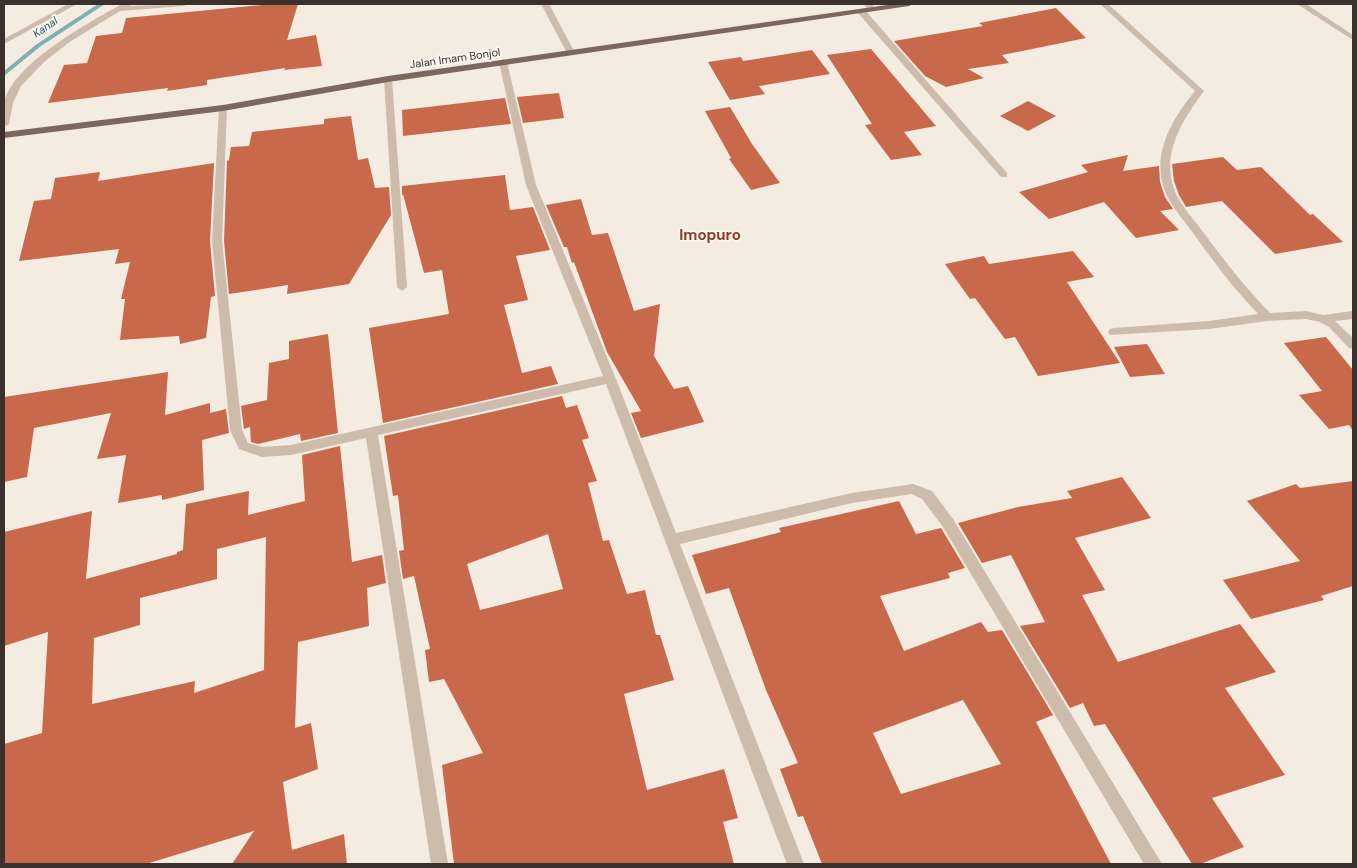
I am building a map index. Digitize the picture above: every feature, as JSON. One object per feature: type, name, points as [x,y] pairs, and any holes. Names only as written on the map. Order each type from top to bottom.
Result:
[{"type":"main road","name":"Jalan Imam Bonjol","points":[[4,135],[223,108],[388,79],[861,11],[870,6],[909,4]]},
{"type":"street","points":[[4,42],[73,4]]},
{"type":"street","points":[[4,124],[8,103],[17,85],[47,55],[127,4]]},
{"type":"street","points":[[118,9],[184,4]]},
{"type":"street","points":[[545,4],[571,53]]},
{"type":"street","points":[[1104,4],[1200,92],[1186,107],[1172,132],[1167,150],[1167,182],[1177,204],[1214,255],[1267,318]]},
{"type":"street","points":[[1302,4],[1353,38]]},
{"type":"street","points":[[861,11],[1004,175]]},
{"type":"street","points":[[504,62],[531,185],[610,379],[795,864]]},
{"type":"street","points":[[388,79],[402,287]]},
{"type":"street","points":[[223,108],[217,241],[236,430],[243,446],[254,451],[270,453],[290,450],[610,379]]},
{"type":"street","points":[[1114,332],[1209,325],[1304,314],[1325,318],[1353,315]]},
{"type":"street","points":[[1325,318],[1338,328],[1353,345]]},
{"type":"street","points":[[371,431],[439,864]]},
{"type":"street","points":[[671,540],[852,498],[912,489],[927,495],[948,523],[1154,864]]},
{"type":"building","points":[[273,4],[298,4],[287,40],[316,35],[322,66],[284,70],[285,68],[207,80],[207,85],[167,91],[168,88],[48,103],[64,65],[87,63],[96,36],[122,33],[126,18]]},
{"type":"building","points":[[1056,8],[1086,38],[1002,55],[1009,63],[968,69],[984,78],[946,87],[925,76],[894,41],[983,26],[979,23]]},
{"type":"building","points":[[871,49],[936,126],[904,132],[922,155],[891,160],[865,125],[872,124],[827,55]]},
{"type":"building","points":[[812,50],[830,74],[759,86],[765,94],[730,100],[708,62],[741,57],[743,61]]},
{"type":"building","points":[[559,93],[564,118],[523,123],[517,97]]},
{"type":"building","points":[[505,98],[511,124],[403,136],[402,110]]},
{"type":"building","points":[[1028,101],[1056,116],[1028,131],[1000,116]]},
{"type":"building","points":[[730,107],[752,144],[780,183],[751,190],[729,159],[731,158],[705,111]]},
{"type":"building","points":[[351,116],[358,160],[368,158],[375,188],[389,187],[391,215],[349,284],[287,294],[288,285],[229,294],[224,241],[227,161],[229,160],[231,147],[249,146],[252,132],[324,124],[324,119]]},
{"type":"building","points":[[1128,155],[1123,171],[1159,166],[1160,182],[1165,197],[1173,209],[1160,211],[1179,230],[1136,238],[1104,202],[1049,219],[1019,192],[1088,172],[1081,165]]},
{"type":"building","points":[[1223,157],[1237,170],[1261,167],[1310,215],[1313,214],[1343,242],[1275,254],[1222,201],[1186,207],[1174,181],[1172,164]]},
{"type":"building","points":[[214,163],[210,241],[215,296],[211,297],[206,338],[180,344],[179,336],[120,340],[125,299],[121,299],[130,262],[115,264],[119,249],[19,261],[34,201],[51,199],[55,178],[100,172],[98,181]]},
{"type":"building","points":[[505,175],[510,210],[533,207],[550,250],[516,256],[528,300],[504,305],[522,373],[551,366],[558,384],[383,423],[369,328],[449,314],[442,270],[424,273],[403,194],[402,196],[402,186]]},
{"type":"building","points":[[581,199],[592,235],[608,233],[634,311],[660,304],[654,356],[674,389],[688,386],[704,422],[641,438],[631,413],[641,411],[607,352],[574,262],[572,263],[567,247],[564,247],[546,205]]},
{"type":"building","points":[[1073,251],[1094,277],[1067,282],[1120,363],[1038,376],[1015,337],[1005,339],[975,298],[970,299],[945,264],[984,256],[989,264]]},
{"type":"building","points":[[328,334],[338,433],[301,441],[300,434],[258,444],[251,442],[250,427],[244,429],[241,406],[267,400],[269,363],[289,359],[289,341]]},
{"type":"building","points":[[1326,337],[1353,370],[1353,431],[1349,425],[1329,429],[1299,395],[1322,391],[1284,343]]},
{"type":"building","points":[[1147,344],[1165,374],[1130,377],[1114,347]]},
{"type":"building","points":[[168,372],[165,415],[210,403],[210,413],[226,409],[229,433],[202,440],[204,490],[162,500],[162,495],[118,503],[126,455],[97,459],[111,413],[34,428],[27,477],[4,482],[4,397]]},
{"type":"building","points":[[562,396],[566,408],[577,405],[589,438],[582,440],[597,481],[588,483],[603,541],[609,540],[627,594],[645,590],[656,635],[660,635],[674,680],[624,694],[647,790],[724,769],[738,818],[723,822],[734,864],[454,864],[442,765],[483,753],[444,679],[429,682],[425,650],[430,649],[414,576],[403,579],[399,551],[404,550],[398,495],[393,496],[384,436]],"holes":[[[548,534],[563,589],[480,610],[467,564]]]},
{"type":"building","points":[[340,446],[352,562],[382,555],[386,583],[367,588],[369,626],[298,642],[295,728],[311,723],[318,769],[283,782],[292,850],[344,834],[347,864],[232,864],[254,831],[146,864],[4,864],[4,744],[42,733],[48,632],[4,646],[4,532],[92,511],[86,579],[177,554],[177,552],[183,550],[186,504],[249,491],[248,515],[305,501],[302,455]],"holes":[[[266,537],[264,670],[194,693],[195,681],[92,704],[94,638],[140,625],[140,598],[217,579],[217,549]]]},
{"type":"building","points":[[1122,477],[1151,518],[1075,538],[1105,590],[1082,595],[1118,662],[1240,624],[1276,672],[1225,688],[1285,775],[1212,798],[1244,847],[1200,864],[1192,864],[1105,724],[1094,726],[1083,703],[1070,708],[1020,626],[1045,622],[1011,555],[982,563],[958,523],[1018,507],[1072,498],[1067,491]]},
{"type":"building","points":[[1353,481],[1353,586],[1321,596],[1324,600],[1251,619],[1223,580],[1300,561],[1247,501],[1296,484],[1300,488]]},
{"type":"building","points":[[899,501],[916,534],[941,528],[965,568],[948,573],[950,578],[880,596],[904,651],[981,622],[988,632],[1002,630],[1053,715],[1036,722],[1111,864],[822,864],[803,816],[798,817],[780,769],[798,763],[766,690],[729,588],[706,594],[692,555],[781,532],[779,528]],"holes":[[[963,700],[1001,764],[901,794],[873,733]]]},
{"type":"waterway","name":"Kanal","points":[[4,74],[39,45],[102,4]]},
{"type":"district","name":"Imopuro","points":[[710,235]]}]
